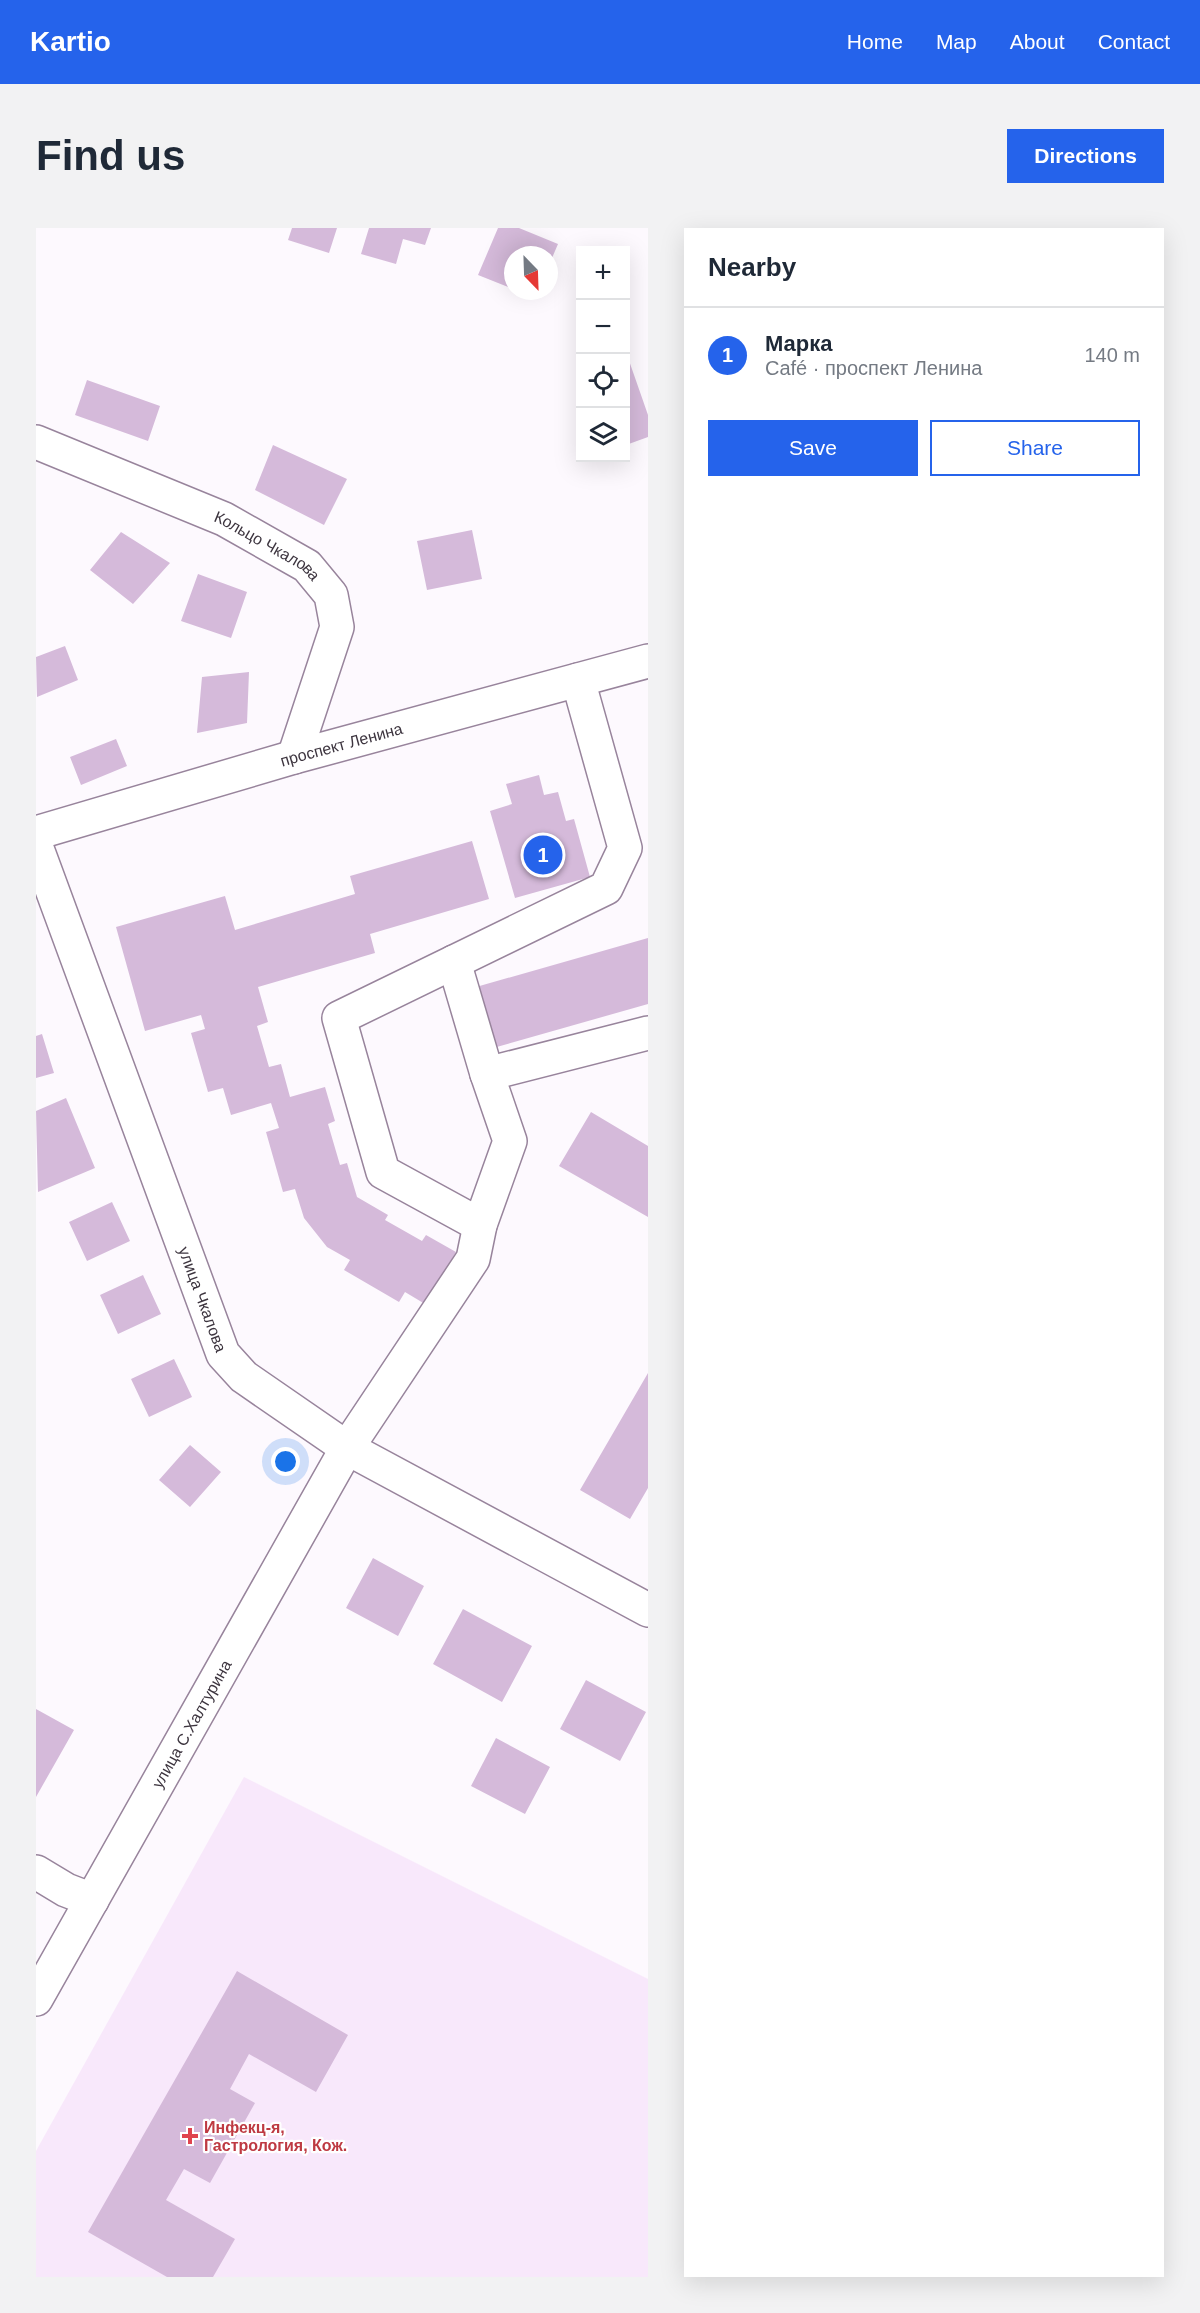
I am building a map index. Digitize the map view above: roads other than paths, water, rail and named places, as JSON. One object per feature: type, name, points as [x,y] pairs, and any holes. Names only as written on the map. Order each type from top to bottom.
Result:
[{"type":"street","name":"Кольцо Чкалова","points":[[36,442],[224,519],[307,566],[331,595],[337,627],[294,757]]},
{"type":"street","name":"проспект Ленина","points":[[36,833],[294,757],[648,661]]},
{"type":"street","points":[[480,1225],[383,1172],[339,1018],[606,888],[625,848],[578,681]]},
{"type":"street","name":"улица Чкалова","points":[[36,846],[223,1354],[243,1377],[348,1448],[648,1610]]},
{"type":"street","name":"улица С.Халтурина","points":[[36,1999],[348,1448],[473,1259],[480,1225],[510,1141],[487,1074],[454,962]]},
{"type":"street","points":[[487,1074],[648,1033]]},
{"type":"street","points":[[36,1872],[66,1890],[92,1900]]},
{"type":"place","name":"Марка","points":[[543,855]]},
{"type":"place","name":"Инфекц-я, Гастрология, Кож.","points":[[190,2136]]}]
